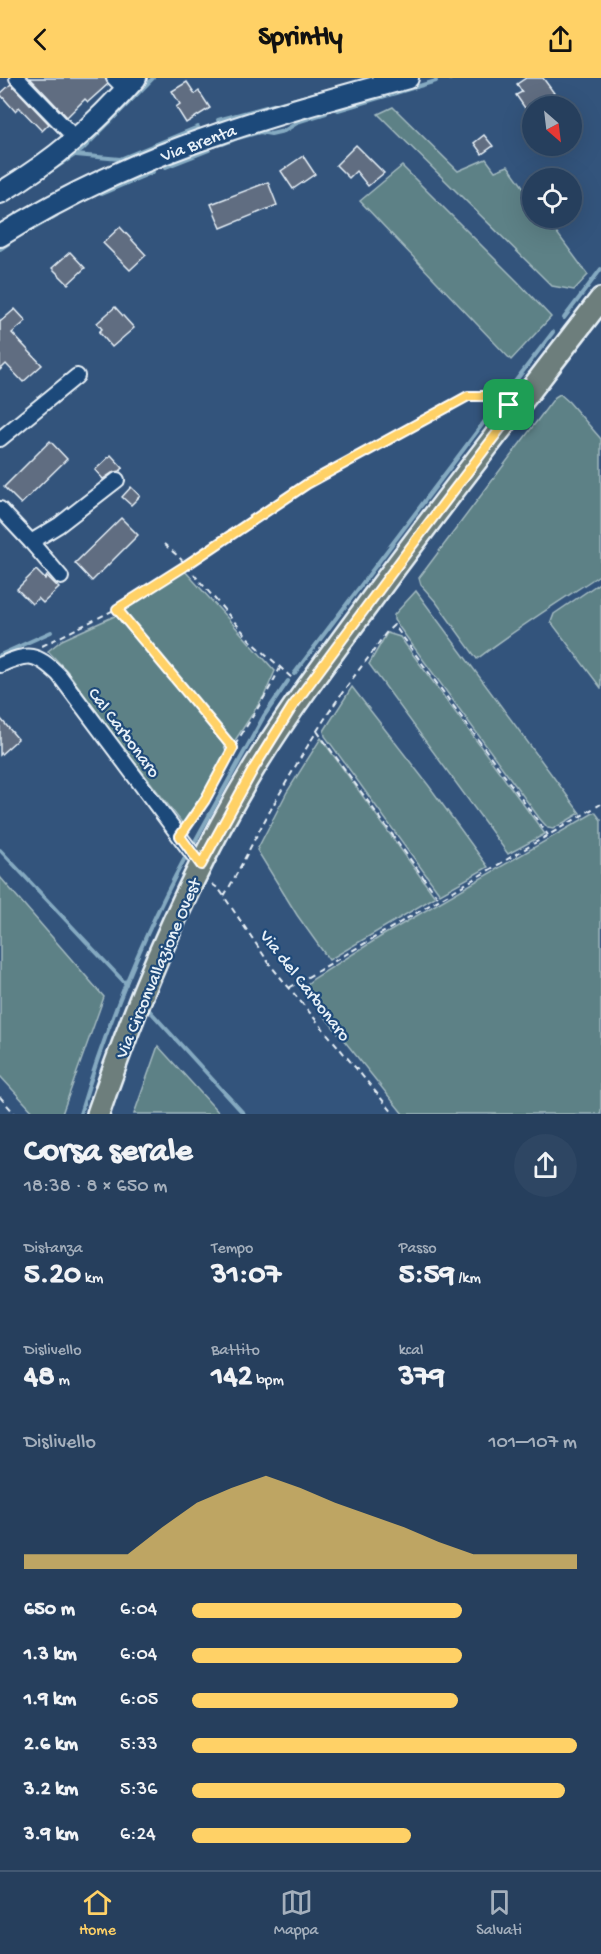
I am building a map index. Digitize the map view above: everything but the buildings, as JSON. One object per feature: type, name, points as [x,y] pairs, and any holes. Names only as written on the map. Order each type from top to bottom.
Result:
[{"type":"main road","name":"Via Brenta","points":[[0,236],[76,193],[171,151],[239,127],[408,78]]},
{"type":"main road","points":[[0,193],[45,165],[77,140],[125,82]]},
{"type":"main road","name":"Via Circonvallazione Ovest","points":[[98,1114],[160,952],[199,870],[254,768],[292,707],[516,408],[601,299]]},
{"type":"street","points":[[17,78],[77,140]]},
{"type":"street","points":[[0,439],[77,376]]},
{"type":"street","points":[[31,542],[59,525],[117,480]]},
{"type":"street","points":[[0,509],[61,578]]},
{"type":"street","name":"Cal Carbonaro","points":[[0,665],[12,659],[36,657],[59,675],[180,836],[199,870]]},
{"type":"path","points":[[37,649],[117,609],[307,484],[468,396],[495,396],[516,408]]},
{"type":"path","points":[[164,544],[179,557],[250,640],[296,681]]},
{"type":"path","points":[[117,609],[233,748]]},
{"type":"path","points":[[224,896],[317,731],[340,695],[371,656],[384,634],[394,625],[548,835]]},
{"type":"path","points":[[180,836],[205,800],[233,748],[266,698],[280,668]]},
{"type":"path","points":[[317,731],[439,899]]},
{"type":"path","points":[[289,988],[601,804]]},
{"type":"path","name":"Via del Carbonaro","points":[[199,870],[219,889],[271,966],[393,1114]]},
{"type":"path","points":[[0,1097],[15,1114]]},
{"type":"green space","points":[[393,107],[458,171],[486,159],[495,171],[508,166],[522,185],[522,228],[553,228],[588,275],[574,290],[552,286],[378,114]]},
{"type":"green space","points":[[402,166],[551,317],[511,360],[360,201]]},
{"type":"green space","points":[[560,394],[601,439],[601,574],[477,659],[421,585],[419,578],[555,397]]},
{"type":"green space","points":[[184,570],[275,671],[264,696],[234,742],[229,740],[122,611]]},
{"type":"green space","points":[[601,582],[601,688],[551,622],[554,614]]},
{"type":"green space","points":[[416,591],[580,813],[553,829],[548,828],[540,819],[394,620],[394,615]]},
{"type":"green space","points":[[117,615],[222,741],[227,753],[183,824],[68,672],[48,651],[62,640]]},
{"type":"green space","points":[[387,633],[400,637],[545,834],[508,854],[369,664]]},
{"type":"green space","points":[[352,687],[488,867],[440,894],[325,736],[324,731]]},
{"type":"green space","points":[[321,738],[435,897],[329,960],[297,915],[257,850],[287,792]]},
{"type":"green space","points":[[595,812],[601,820],[601,1114],[403,1114],[318,1008],[306,985],[380,937]]},
{"type":"green space","points":[[0,877],[104,997],[62,1114],[35,1114],[0,1076]]},
{"type":"green space","points":[[158,1046],[220,1114],[134,1114]]},
{"type":"waterway","points":[[16,194],[82,150],[153,78]]},
{"type":"waterway","points":[[338,110],[436,81]]},
{"type":"waterway","points":[[218,120],[351,84]]},
{"type":"waterway","points":[[223,144],[260,132],[271,134],[284,131],[300,121],[326,113]]},
{"type":"waterway","points":[[76,155],[120,159],[198,127]]},
{"type":"waterway","points":[[166,167],[209,150]]},
{"type":"waterway","points":[[101,194],[153,172]]},
{"type":"waterway","points":[[33,229],[57,215]]},
{"type":"waterway","points":[[0,249],[9,243]]},
{"type":"waterway","points":[[564,318],[601,269]]},
{"type":"waterway","points":[[504,396],[553,332]]},
{"type":"waterway","points":[[294,674],[497,405]]},
{"type":"waterway","points":[[0,655],[51,632]]},
{"type":"waterway","points":[[194,843],[264,716],[288,681]]},
{"type":"waterway","points":[[0,850],[126,984]]},
{"type":"waterway","points":[[80,1114],[102,1048],[140,950],[186,856]]},
{"type":"waterway","points":[[149,1010],[244,1114]]},
{"type":"route","points":[[468,396],[495,396],[509,405],[516,408],[292,707],[254,768],[201,865],[180,836],[205,800],[233,748],[117,609],[307,484],[468,396]]}]
